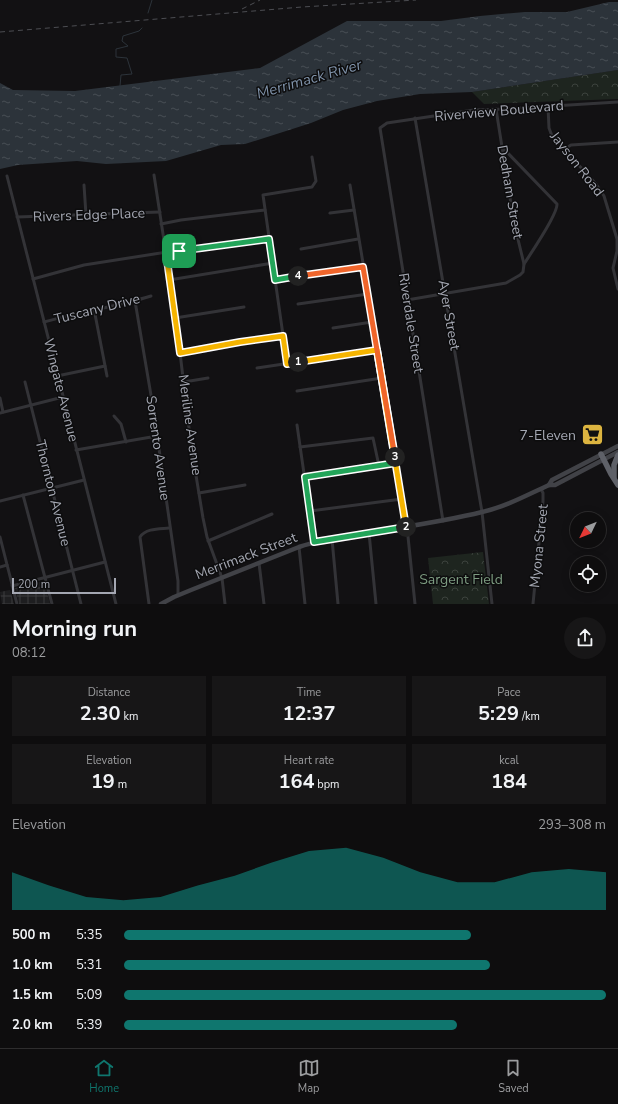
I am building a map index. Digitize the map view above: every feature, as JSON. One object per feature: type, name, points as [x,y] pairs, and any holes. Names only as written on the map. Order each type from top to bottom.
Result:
[{"type":"highway","points":[[601,454],[618,485]]},
{"type":"highway","points":[[614,478],[614,465],[618,454]]},
{"type":"main road","points":[[549,485],[552,480],[618,446]]},
{"type":"main road","points":[[549,485],[555,485],[618,454]]},
{"type":"main road","name":"Merrimack Street","points":[[161,604],[178,595],[314,542],[443,521],[482,512],[504,505],[549,485]]},
{"type":"street","name":"Riverview Boulevard","points":[[381,126],[416,118],[474,110],[496,110],[618,102]]},
{"type":"street","name":"Jayson Road","points":[[548,107],[550,131],[554,138],[603,193],[616,235],[617,251],[612,268],[618,289]]},
{"type":"street","name":"Dedham Street","points":[[496,110],[514,223],[524,264]]},
{"type":"street","name":"Ayer Street","points":[[416,118],[482,512],[492,604]]},
{"type":"street","name":"Riverdale Street","points":[[381,126],[379,131],[443,521]]},
{"type":"street","points":[[564,150],[571,145],[618,142]]},
{"type":"street","points":[[407,300],[506,283],[517,278],[521,274],[524,264],[558,208],[557,204],[502,147]]},
{"type":"street","points":[[287,364],[263,195],[310,188],[314,185],[316,181],[312,157]]},
{"type":"street","name":"Meriline Avenue","points":[[154,175],[184,382],[191,445],[208,541],[222,578],[225,604]]},
{"type":"street","name":"Wingate Avenue","points":[[7,176],[116,604]]},
{"type":"street","points":[[84,185],[86,215]]},
{"type":"street","points":[[350,185],[407,527],[415,604]]},
{"type":"street","points":[[161,224],[181,220],[265,210]]},
{"type":"street","points":[[330,213],[354,210]]},
{"type":"street","name":"Rivers Edge Place","points":[[18,217],[160,212]]},
{"type":"street","points":[[33,279],[84,265],[269,239]]},
{"type":"street","points":[[301,249],[358,239]]},
{"type":"street","points":[[169,280],[273,263]]},
{"type":"street","points":[[275,280],[363,267]]},
{"type":"street","points":[[298,304],[368,294]]},
{"type":"street","name":"Tuscany Drive","points":[[44,322],[151,296]]},
{"type":"street","name":"Sorrento Avenue","points":[[135,301],[157,436],[169,528],[178,582],[178,595]]},
{"type":"street","points":[[175,318],[244,307]]},
{"type":"street","points":[[94,310],[107,376]]},
{"type":"street","points":[[333,328],[372,322]]},
{"type":"street","points":[[180,353],[283,336]]},
{"type":"street","points":[[257,368],[377,350]]},
{"type":"street","points":[[57,376],[105,366]]},
{"type":"street","points":[[184,382],[208,378]]},
{"type":"street","points":[[297,391],[382,378]]},
{"type":"street","name":"Thornton Avenue","points":[[25,382],[81,604]]},
{"type":"street","points":[[0,398],[1,412],[63,397]]},
{"type":"street","points":[[114,416],[121,424],[126,442]]},
{"type":"street","points":[[297,425],[314,542]]},
{"type":"street","points":[[76,450],[157,436]]},
{"type":"street","points":[[300,447],[373,438],[380,466]]},
{"type":"street","points":[[305,477],[396,463]]},
{"type":"street","points":[[0,501],[84,480]]},
{"type":"street","points":[[199,493],[245,485]]},
{"type":"street","name":"Myona Street","points":[[533,604],[543,501],[542,489]]},
{"type":"street","points":[[23,495],[52,604]]},
{"type":"street","points":[[310,511],[402,499]]},
{"type":"street","points":[[208,541],[272,514]]},
{"type":"street","points":[[149,604],[140,537],[147,531],[169,528]]},
{"type":"street","points":[[369,533],[376,604]]},
{"type":"street","points":[[0,537],[17,604]]},
{"type":"street","points":[[332,539],[338,604]]},
{"type":"street","points":[[299,547],[305,604]]},
{"type":"street","points":[[12,586],[105,562]]},
{"type":"street","points":[[259,563],[264,604]]},
{"type":"street","points":[[0,567],[7,565]]},
{"type":"shaded area","points":[[44,581],[50,604],[19,604],[15,588]]},
{"type":"shaded area","points":[[10,590],[14,604],[2,604],[0,592]]},
{"type":"green space","points":[[618,70],[618,99],[484,104],[472,92]]},
{"type":"green space","name":"Sargent Field","points":[[483,552],[489,604],[433,604],[428,558]]},
{"type":"water","name":"Merrimack River","points":[[609,2],[618,2],[618,70],[472,92],[420,94],[377,101],[343,110],[311,123],[245,144],[221,145],[166,161],[106,164],[77,161],[18,165],[0,169],[0,83],[13,90],[75,91],[260,68],[347,21],[441,21],[525,12],[567,12]]},
{"type":"waterway","points":[[148,13],[152,0]]},
{"type":"waterway","points":[[120,86],[121,75],[132,74],[127,58],[116,57],[116,49],[128,46],[122,41],[123,36],[139,31],[142,28]]},
{"type":"railway","points":[[242,9],[260,0]]},
{"type":"railway","points":[[0,32],[302,7],[416,0]]},
{"type":"place","name":"7-Eleven","points":[[592,435]]},
{"type":"route","points":[[179,251],[166,253],[180,353],[207,347],[283,336],[287,364],[377,350],[407,527],[314,542],[305,477],[396,463],[377,350],[363,267],[275,280],[269,239],[214,245],[179,251]]}]
